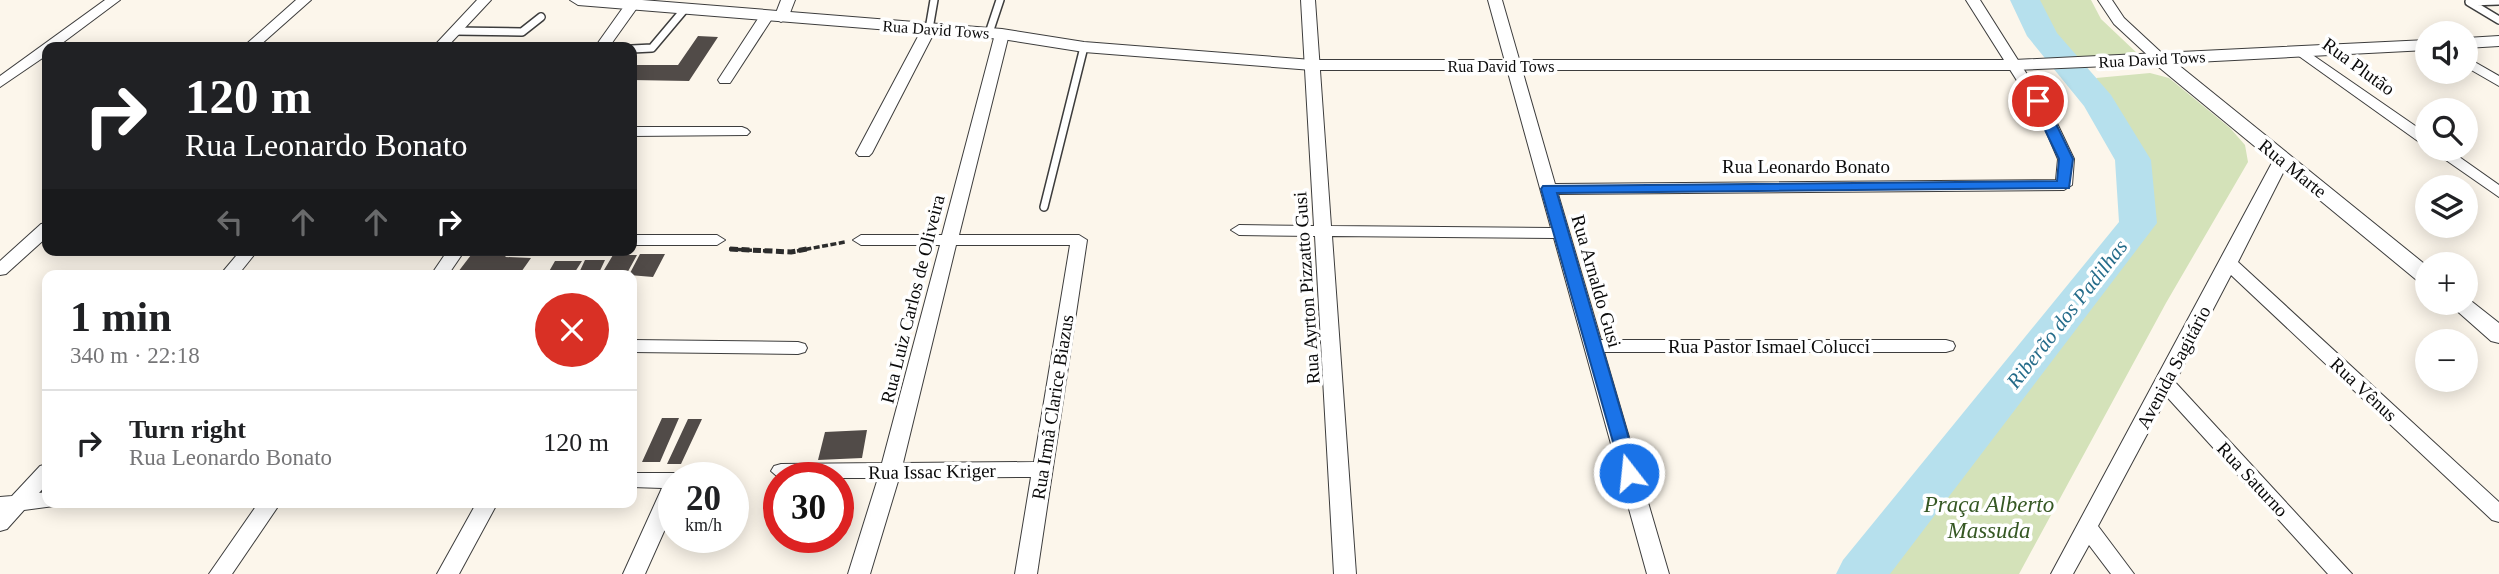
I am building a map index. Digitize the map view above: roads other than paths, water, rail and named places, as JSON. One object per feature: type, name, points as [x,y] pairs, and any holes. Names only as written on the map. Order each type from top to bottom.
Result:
[{"type":"street","points":[[56,42],[113,0]]},
{"type":"street","points":[[256,42],[304,0]]},
{"type":"street","points":[[445,42],[484,0]]},
{"type":"street","name":"Rua David Tows","points":[[578,0],[995,34],[1084,47],[1312,65],[2014,65],[2415,46]]},
{"type":"street","points":[[725,80],[788,0]]},
{"type":"street","name":"Rua Ayrton Pizzatto Gusi","points":[[1308,0],[1345,574]]},
{"type":"street","name":"Rua Arnaldo Gusi","points":[[1495,0],[1658,574]]},
{"type":"street","points":[[1973,0],[2014,65]]},
{"type":"street","points":[[2105,0],[2119,21],[2160,60]]},
{"type":"street","points":[[606,42],[632,5]]},
{"type":"street","points":[[864,153],[929,29]]},
{"type":"street","name":"Rua Luiz Carlos de Oliveira","points":[[859,574],[890,472],[949,241],[995,34]]},
{"type":"street","points":[[2478,42],[2499,41]]},
{"type":"street","name":"Rua Plutão","points":[[2301,51],[2415,132]]},
{"type":"street","points":[[0,83],[42,52]]},
{"type":"street","name":"Rua Marte","points":[[2160,60],[2415,267]]},
{"type":"street","name":"Rua Leonardo Bonato","points":[[1548,189],[2064,185],[2066,159],[2047,117],[2014,65]]},
{"type":"street","points":[[2478,69],[2499,82]]},
{"type":"street","points":[[637,132],[742,132]]},
{"type":"street","name":"Avenida Sagitário","points":[[2062,574],[2229,263],[2281,159]]},
{"type":"street","points":[[2455,161],[2499,192]]},
{"type":"street","points":[[1240,230],[1561,233]]},
{"type":"street","points":[[0,270],[42,232]]},
{"type":"street","points":[[637,240],[717,240]]},
{"type":"street","points":[[860,240],[949,241]]},
{"type":"street","name":"Rua Irmã Clarice Biazus","points":[[949,241],[1079,240],[1026,574]]},
{"type":"street","points":[[232,270],[245,256]]},
{"type":"street","name":"Rua Vênus","points":[[2229,263],[2499,514]]},
{"type":"street","points":[[2475,315],[2499,335]]},
{"type":"street","points":[[637,346],[798,348]]},
{"type":"street","name":"Rua Pastor Ismael Colucci","points":[[1593,346],[1945,346]]},
{"type":"street","name":"Rua Saturno","points":[[2165,383],[2341,574]]},
{"type":"street","name":"Rua Issac Kriger","points":[[854,472],[1042,469]]},
{"type":"street","points":[[0,523],[9,504],[42,475]]},
{"type":"street","points":[[637,480],[658,482]]},
{"type":"street","points":[[9,504],[42,501]]},
{"type":"street","points":[[220,574],[267,508]]},
{"type":"street","points":[[447,574],[485,508]]},
{"type":"street","points":[[634,574],[658,519]]},
{"type":"street","points":[[2087,527],[2123,574]]},
{"type":"lane","points":[[929,29],[934,0]]},
{"type":"lane","points":[[995,34],[1000,0]]},
{"type":"lane","points":[[2499,1],[2469,2],[2499,20]]},
{"type":"lane","points":[[637,49],[652,48],[657,44],[684,10]]},
{"type":"lane","points":[[454,32],[522,32],[541,17]]},
{"type":"lane","points":[[1044,207],[1084,47]]},
{"type":"waterway","name":"Riberão dos Padilhas","points":[[1861,574],[2138,223],[2133,160],[2099,102],[2043,36],[2025,0]]},
{"type":"park label","name":"Praça Alberto Massuda","points":[[1989,517]]}]
